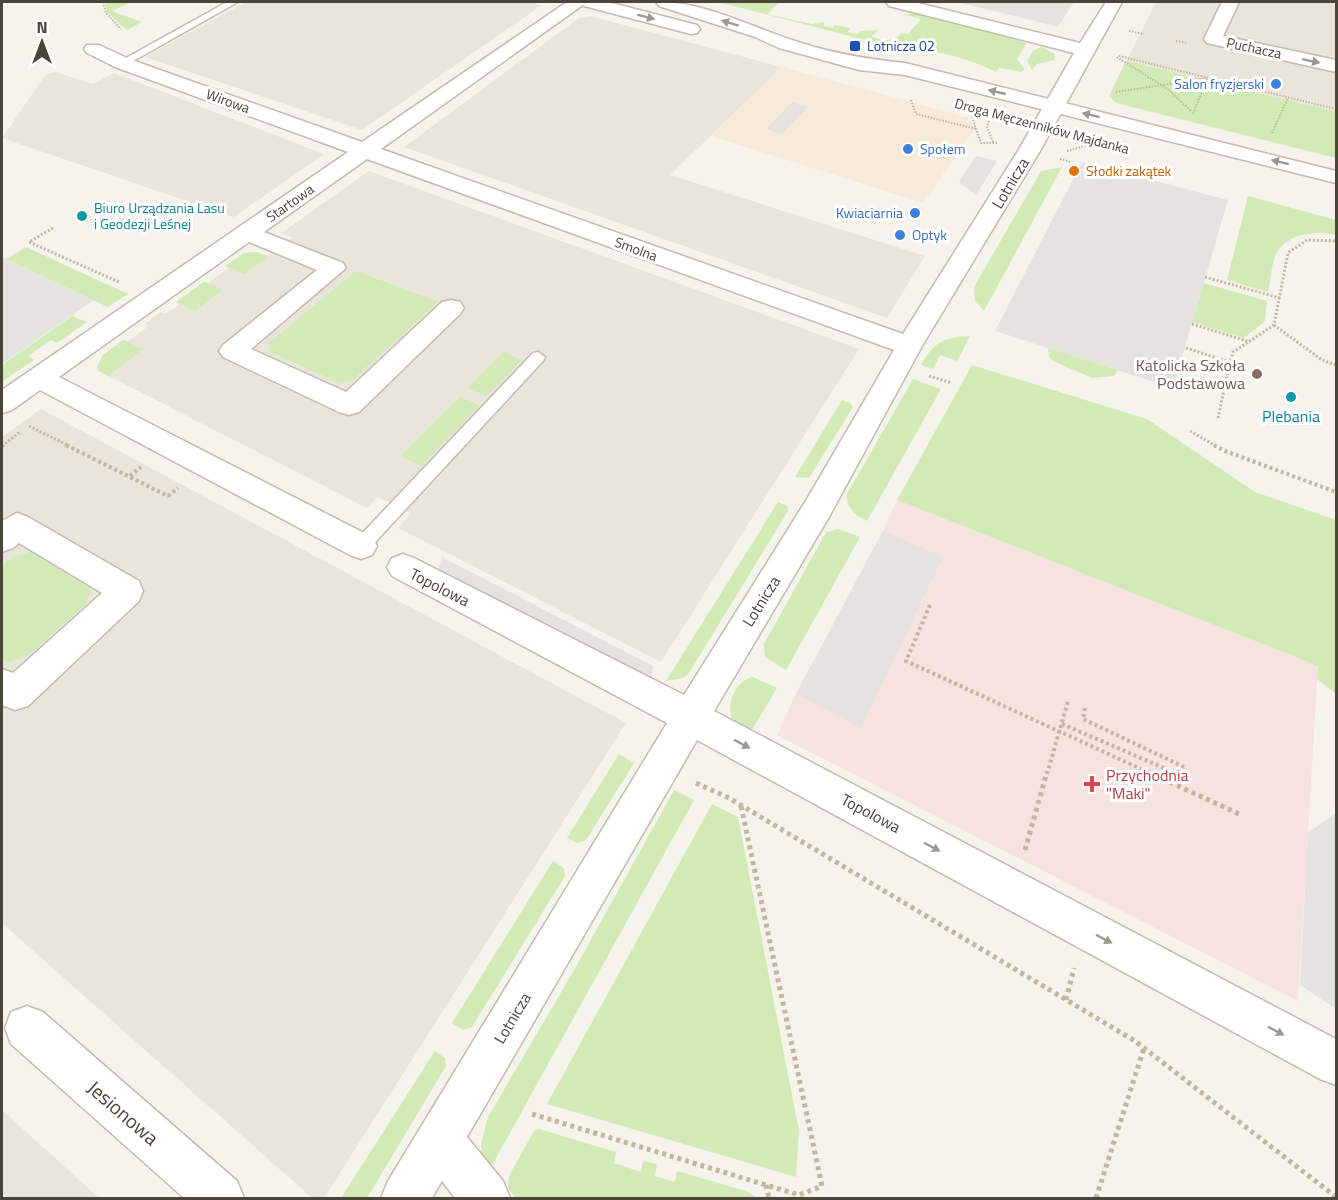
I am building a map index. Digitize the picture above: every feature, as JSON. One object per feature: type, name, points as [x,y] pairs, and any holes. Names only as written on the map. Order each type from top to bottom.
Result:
[{"type":"street","name":"Startowa","points":[[2,403],[578,2]]},
{"type":"street","name":"Droga Męczenników Majdanka","points":[[590,2],[719,36],[784,44],[859,64],[905,69],[1050,128],[1336,177]]},
{"type":"street","name":"Droga Męczenników Majdanka","points":[[665,2],[761,33],[784,44]]},
{"type":"street","points":[[895,2],[1085,50]]},
{"type":"street","name":"Lotnicza","points":[[405,1198],[690,717],[818,508],[909,346],[1050,128],[1085,50],[1114,2]]},
{"type":"street","name":"Puchacza","points":[[1230,2],[1213,39],[1336,66]]},
{"type":"street","name":"Wirowa","points":[[93,49],[122,63],[364,152]]},
{"type":"street","name":"Droga Męczenników Majdanka","points":[[859,64],[870,75],[904,93]]},
{"type":"street","name":"Smolna","points":[[364,152],[909,346]]},
{"type":"street","points":[[1308,191],[1336,196]]},
{"type":"street","points":[[246,233],[334,268],[232,351],[349,405],[452,308]]},
{"type":"street","points":[[39,378],[361,546]]},
{"type":"street","points":[[2,539],[17,526],[127,591],[15,694],[2,685]]},
{"type":"street","name":"Topolowa","points":[[403,567],[690,717],[1336,1063]]},
{"type":"street","name":"Jesionowa","points":[[27,1028],[220,1198]]},
{"type":"street","points":[[440,1141],[486,1198]]},
{"type":"lane","points":[[122,63],[233,2]]},
{"type":"lane","points":[[361,546],[538,357]]},
{"type":"path","points":[[103,2],[106,13],[142,51]]},
{"type":"path","points":[[1194,119],[1189,106],[1112,54],[1336,109]]},
{"type":"path","points":[[1106,92],[1207,78]]},
{"type":"path","points":[[1193,114],[1207,78]]},
{"type":"path","points":[[904,93],[916,114],[976,129]]},
{"type":"path","points":[[1271,134],[1288,98]]},
{"type":"path","points":[[972,117],[981,143]]},
{"type":"path","points":[[989,119],[987,127],[989,132]]},
{"type":"path","points":[[1050,128],[1070,149],[1090,145]]},
{"type":"path","points":[[52,228],[29,242],[128,287]]},
{"type":"path","points":[[1218,418],[1233,352],[1274,325],[1288,253],[1307,240],[1336,241]]},
{"type":"path","points":[[1205,277],[1280,298]]},
{"type":"path","points":[[1191,324],[1250,342]]},
{"type":"path","points":[[1274,325],[1322,360],[1336,365]]},
{"type":"path","points":[[1186,348],[1230,362]]},
{"type":"path","points":[[2,446],[29,426],[168,496]]},
{"type":"path","points":[[1190,431],[1225,452],[1336,492]]},
{"type":"path","points":[[930,605],[906,661],[1239,814]]},
{"type":"path","points":[[1022,860],[1068,700]]},
{"type":"path","points":[[1062,724],[1183,776],[1184,766],[1083,719],[1085,708]]},
{"type":"path","points":[[662,765],[741,806],[1144,1048],[1336,1197]]},
{"type":"path","points":[[532,1114],[799,1195],[822,1186],[741,806]]},
{"type":"path","points":[[1066,1000],[1076,958]]},
{"type":"path","points":[[1096,1198],[1144,1048]]},
{"type":"path","points":[[766,1185],[769,1198]]},
{"type":"shaded area","points":[[246,2],[531,2],[542,5],[362,130],[145,57]]},
{"type":"shaded area","points":[[962,2],[1074,2],[1058,27]]},
{"type":"shaded area","points":[[1156,2],[1336,2],[1336,128],[1119,76]]},
{"type":"shaded area","points":[[590,16],[782,67],[670,175],[925,256],[887,318],[404,147],[579,18]]},
{"type":"shaded area","points":[[782,67],[967,117],[975,128],[923,203],[711,136]]},
{"type":"shaded area","points":[[56,72],[93,84],[114,73],[324,154],[234,217],[2,138],[46,74]]},
{"type":"shaded area","points":[[792,102],[808,107],[782,134],[766,129]]},
{"type":"shaded area","points":[[976,156],[997,161],[976,195],[959,182]]},
{"type":"shaded area","points":[[1082,162],[1228,200],[1173,388],[995,331]]},
{"type":"shaded area","points":[[369,171],[859,349],[661,662],[398,528],[411,513],[378,497],[367,508],[99,371],[97,367],[103,355],[123,340],[128,341],[149,326],[145,324],[161,312],[165,314],[175,308],[179,304],[176,302],[204,282],[208,283],[244,253],[257,252],[268,256],[293,238],[281,233]]},
{"type":"shaded area","points":[[2,257],[94,300],[2,364]]},
{"type":"shaded area","points":[[41,409],[626,723],[324,1198],[312,1198],[2,923],[2,437]]},
{"type":"shaded area","name":"Przychodnia \"Maki\"","points":[[897,500],[1318,666],[1298,1001],[777,735]]},
{"type":"shaded area","points":[[883,531],[943,557],[861,728],[796,694]]},
{"type":"shaded area","points":[[442,557],[653,666],[650,686],[437,575]]},
{"type":"shaded area","points":[[1336,813],[1336,1009],[1300,985],[1308,833]]},
{"type":"shaded area","points":[[2,1110],[99,1198],[2,1198]]},
{"type":"green space","points":[[105,2],[131,2],[112,11],[142,22],[127,30],[107,12]]},
{"type":"green space","points":[[718,2],[780,2],[767,14],[812,24],[824,22],[824,26],[832,28],[835,25],[850,28],[848,32],[857,34],[861,31],[878,30],[871,37],[884,40],[902,33],[908,34],[921,19],[902,14],[919,13],[1027,43],[1017,59],[1024,69],[1022,72],[999,68],[996,72],[951,55],[904,50]]},
{"type":"green space","points":[[1041,47],[1055,54],[1054,60],[1037,64],[1032,70],[1027,61],[1033,51]]},
{"type":"green space","points":[[1126,61],[1336,112],[1336,158],[1116,103],[1109,96]]},
{"type":"green space","points":[[1062,167],[984,311],[975,301],[974,287],[1041,171]]},
{"type":"green space","points":[[1248,196],[1336,220],[1336,235],[1311,233],[1295,237],[1281,247],[1274,258],[1268,292],[1227,280]]},
{"type":"green space","points":[[26,247],[128,294],[108,307],[6,259]]},
{"type":"green space","points":[[257,252],[268,257],[244,274],[225,266],[244,253]]},
{"type":"green space","points":[[356,271],[438,302],[351,381],[338,382],[270,352],[269,343]]},
{"type":"green space","points":[[204,282],[223,290],[195,311],[176,302]]},
{"type":"green space","points":[[1204,283],[1267,301],[1265,321],[1244,338],[1192,322]]},
{"type":"green space","points":[[72,316],[87,322],[57,343],[51,340],[28,356],[34,360],[2,380],[2,365]]},
{"type":"green space","points":[[970,336],[957,361],[940,355],[933,369],[921,365],[930,351],[941,342]]},
{"type":"green space","points":[[123,340],[143,349],[108,376],[99,371],[97,367],[103,355]]},
{"type":"green space","points":[[1048,348],[1118,370],[1114,376],[1092,378],[1053,361],[1049,357]]},
{"type":"green space","points":[[503,352],[522,360],[486,396],[467,388]]},
{"type":"green space","points":[[972,365],[1147,419],[1255,492],[1336,520],[1336,694],[1317,679],[1318,666],[897,500]]},
{"type":"green space","points":[[913,379],[941,389],[867,521],[852,511],[848,504],[847,494]]},
{"type":"green space","points":[[460,397],[480,405],[421,466],[401,456]]},
{"type":"green space","points":[[842,400],[853,407],[809,478],[795,477]]},
{"type":"green space","points":[[778,502],[787,506],[788,511],[689,673],[683,678],[666,681]]},
{"type":"green space","points":[[838,529],[860,537],[786,670],[765,657],[764,644],[824,536],[827,532]]},
{"type":"green space","points":[[30,552],[91,589],[86,604],[26,657],[8,662],[2,658],[2,566],[14,556]]},
{"type":"green space","points":[[753,677],[777,688],[750,733],[738,726],[733,719],[730,704],[740,684]]},
{"type":"green space","points":[[619,754],[634,763],[586,840],[577,843],[567,838]]},
{"type":"green space","points":[[674,790],[694,800],[490,1169],[482,1159],[481,1145],[488,1117],[573,972]]},
{"type":"green space","points":[[712,804],[738,817],[799,1131],[796,1177],[547,1104]]},
{"type":"green space","points":[[553,861],[564,868],[565,876],[472,1027],[463,1030],[452,1023]]},
{"type":"green space","points":[[435,1051],[445,1058],[446,1066],[367,1198],[341,1198]]},
{"type":"green space","points":[[539,1129],[616,1152],[614,1163],[641,1172],[643,1161],[657,1164],[655,1176],[675,1182],[677,1171],[746,1191],[758,1198],[516,1198],[508,1188],[509,1176],[534,1131]]},
{"type":"place","name":"Lotnicza 02","points":[[855,46]]},
{"type":"place","name":"Salon fryzjerski","points":[[1276,84]]},
{"type":"place","name":"Społem","points":[[908,149]]},
{"type":"place","name":"Słodki zakątek","points":[[1074,171]]},
{"type":"place","name":"Kwiaciarnia","points":[[915,213]]},
{"type":"place","name":"Biuro Urządzania Lasu i Geodezji Leśnej","points":[[82,216]]},
{"type":"place","name":"Optyk","points":[[900,235]]},
{"type":"place","name":"Katolicka Szkoła Podstawowa","points":[[1257,374]]},
{"type":"place","name":"Plebania","points":[[1291,397]]},
{"type":"place","name":"Przychodnia \"Maki\"","points":[[1092,784]]}]
